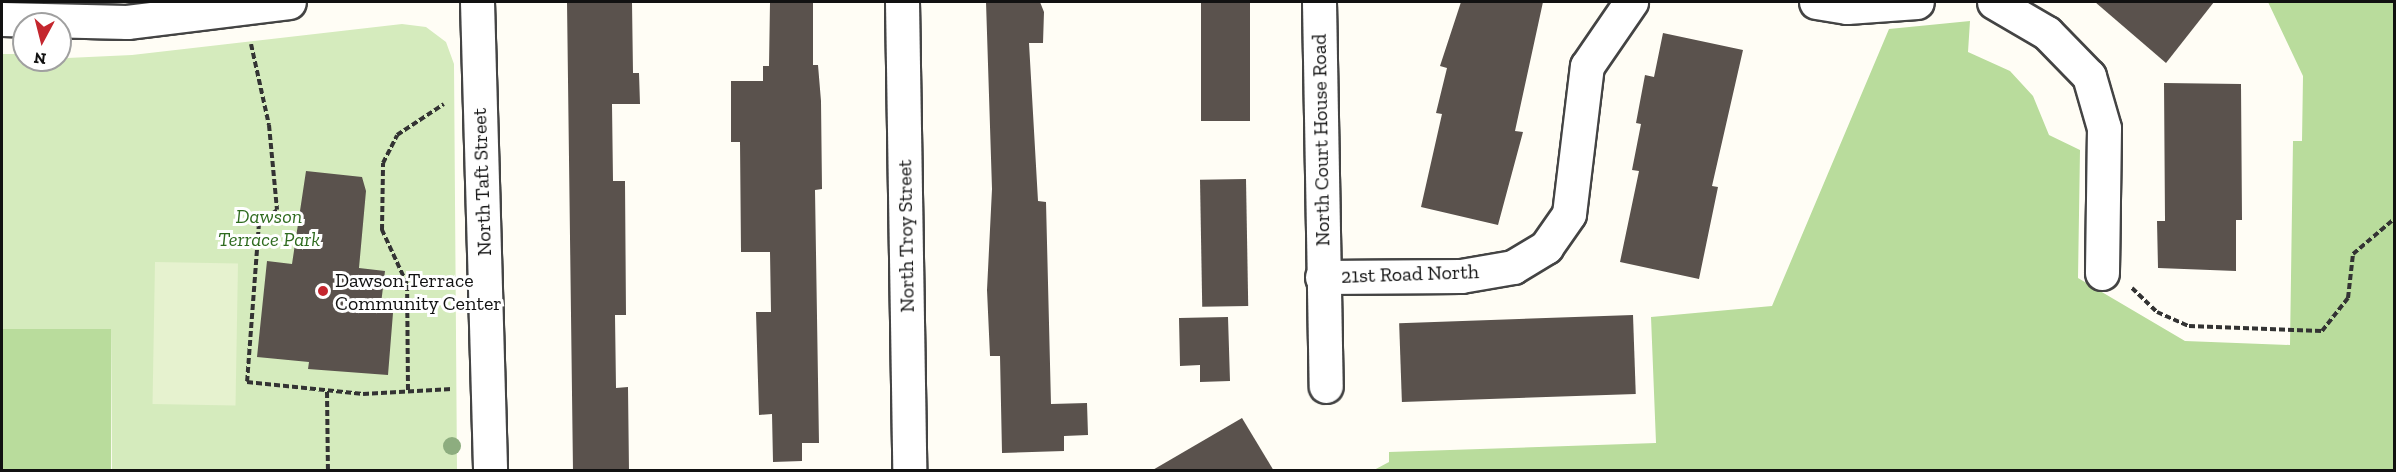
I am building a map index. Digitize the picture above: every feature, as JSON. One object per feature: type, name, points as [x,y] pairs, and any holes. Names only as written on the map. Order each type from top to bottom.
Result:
[{"type":"street","points":[[2,19],[127,22],[289,2]]},
{"type":"street","name":"North Taft Street","points":[[477,2],[490,471]]},
{"type":"street","name":"North Troy Street","points":[[902,2],[909,471]]},
{"type":"street","name":"North Court House Road","points":[[1319,2],[1322,277],[1326,386]]},
{"type":"street","name":"21st Road North","points":[[1322,277],[1461,276],[1513,267],[1546,248],[1569,214],[1587,66],[1631,2]]},
{"type":"street","points":[[1642,2],[1657,2]]},
{"type":"street","points":[[1816,2],[1847,7],[1917,2]]},
{"type":"street","points":[[1995,2],[2047,33],[2089,76],[2104,128],[2114,278]]},
{"type":"path","points":[[251,43],[269,125],[277,210],[259,223],[247,382],[327,392],[460,389]]},
{"type":"path","points":[[408,390],[407,284],[382,230],[383,163],[397,135],[441,104],[454,103]]},
{"type":"path","points":[[2114,278],[2157,312],[2189,326],[2322,331],[2348,298],[2352,254],[2394,219]]},
{"type":"path","points":[[327,392],[328,471]]},
{"type":"green space","points":[[2268,2],[2394,2],[2394,470],[1374,470],[1389,462],[1389,452],[1656,443],[1651,317],[1772,306],[1889,29],[1970,21],[1968,52],[2010,71],[2033,96],[2049,135],[2080,150],[2078,278],[2185,341],[2290,345],[2293,141],[2302,141],[2303,76]]},
{"type":"green space","name":"Dawson Terrace Park","points":[[402,24],[426,27],[446,42],[454,64],[457,470],[112,470],[111,329],[2,329],[2,54],[12,54],[12,72],[72,72],[72,58],[132,55]]},
{"type":"green space","points":[[155,262],[238,263],[236,405],[153,404]]},
{"type":"green space","points":[[2,329],[111,329],[111,470],[2,470]]},
{"type":"building","points":[[567,2],[632,2],[633,73],[639,73],[640,104],[612,104],[613,181],[625,181],[626,315],[615,315],[616,388],[628,387],[629,471],[573,471]]},
{"type":"building","points":[[770,2],[813,2],[813,65],[818,65],[821,101],[822,189],[815,190],[819,443],[802,443],[802,461],[773,462],[772,414],[759,415],[756,312],[771,312],[770,252],[741,252],[740,142],[731,142],[731,81],[763,81],[763,66],[769,66]]},
{"type":"building","points":[[986,2],[1040,2],[1044,12],[1043,43],[1029,43],[1038,201],[1046,202],[1051,404],[1087,403],[1088,435],[1064,436],[1064,451],[1002,453],[1000,356],[990,356],[987,290],[992,189]]},
{"type":"building","points":[[1201,2],[1250,2],[1250,121],[1201,121]]},
{"type":"building","points":[[1461,2],[1543,2],[1515,131],[1523,132],[1498,225],[1421,207],[1442,114],[1436,113],[1447,68],[1440,66]]},
{"type":"building","points":[[2095,2],[2214,2],[2166,63]]},
{"type":"building","points":[[1663,33],[1743,50],[1712,186],[1718,187],[1699,279],[1620,262],[1639,171],[1632,170],[1641,124],[1636,123],[1645,75],[1654,77]]},
{"type":"building","points":[[2164,83],[2241,84],[2242,220],[2236,220],[2236,271],[2158,268],[2157,221],[2165,221]]},
{"type":"building","name":"Dawson Terrace Community Center","points":[[306,171],[362,177],[366,191],[359,268],[385,271],[380,312],[393,313],[388,375],[308,369],[309,362],[257,357],[267,261],[292,264]]},
{"type":"building","points":[[1246,179],[1248,306],[1202,307],[1200,180]]},
{"type":"building","points":[[1633,315],[1636,394],[1402,402],[1399,323]]},
{"type":"building","points":[[1228,317],[1230,381],[1200,382],[1200,365],[1180,366],[1179,318]]},
{"type":"building","points":[[1242,418],[1274,471],[1151,471]]},
{"type":"place","name":"Dawson Terrace Community Center","points":[[323,291]]}]
